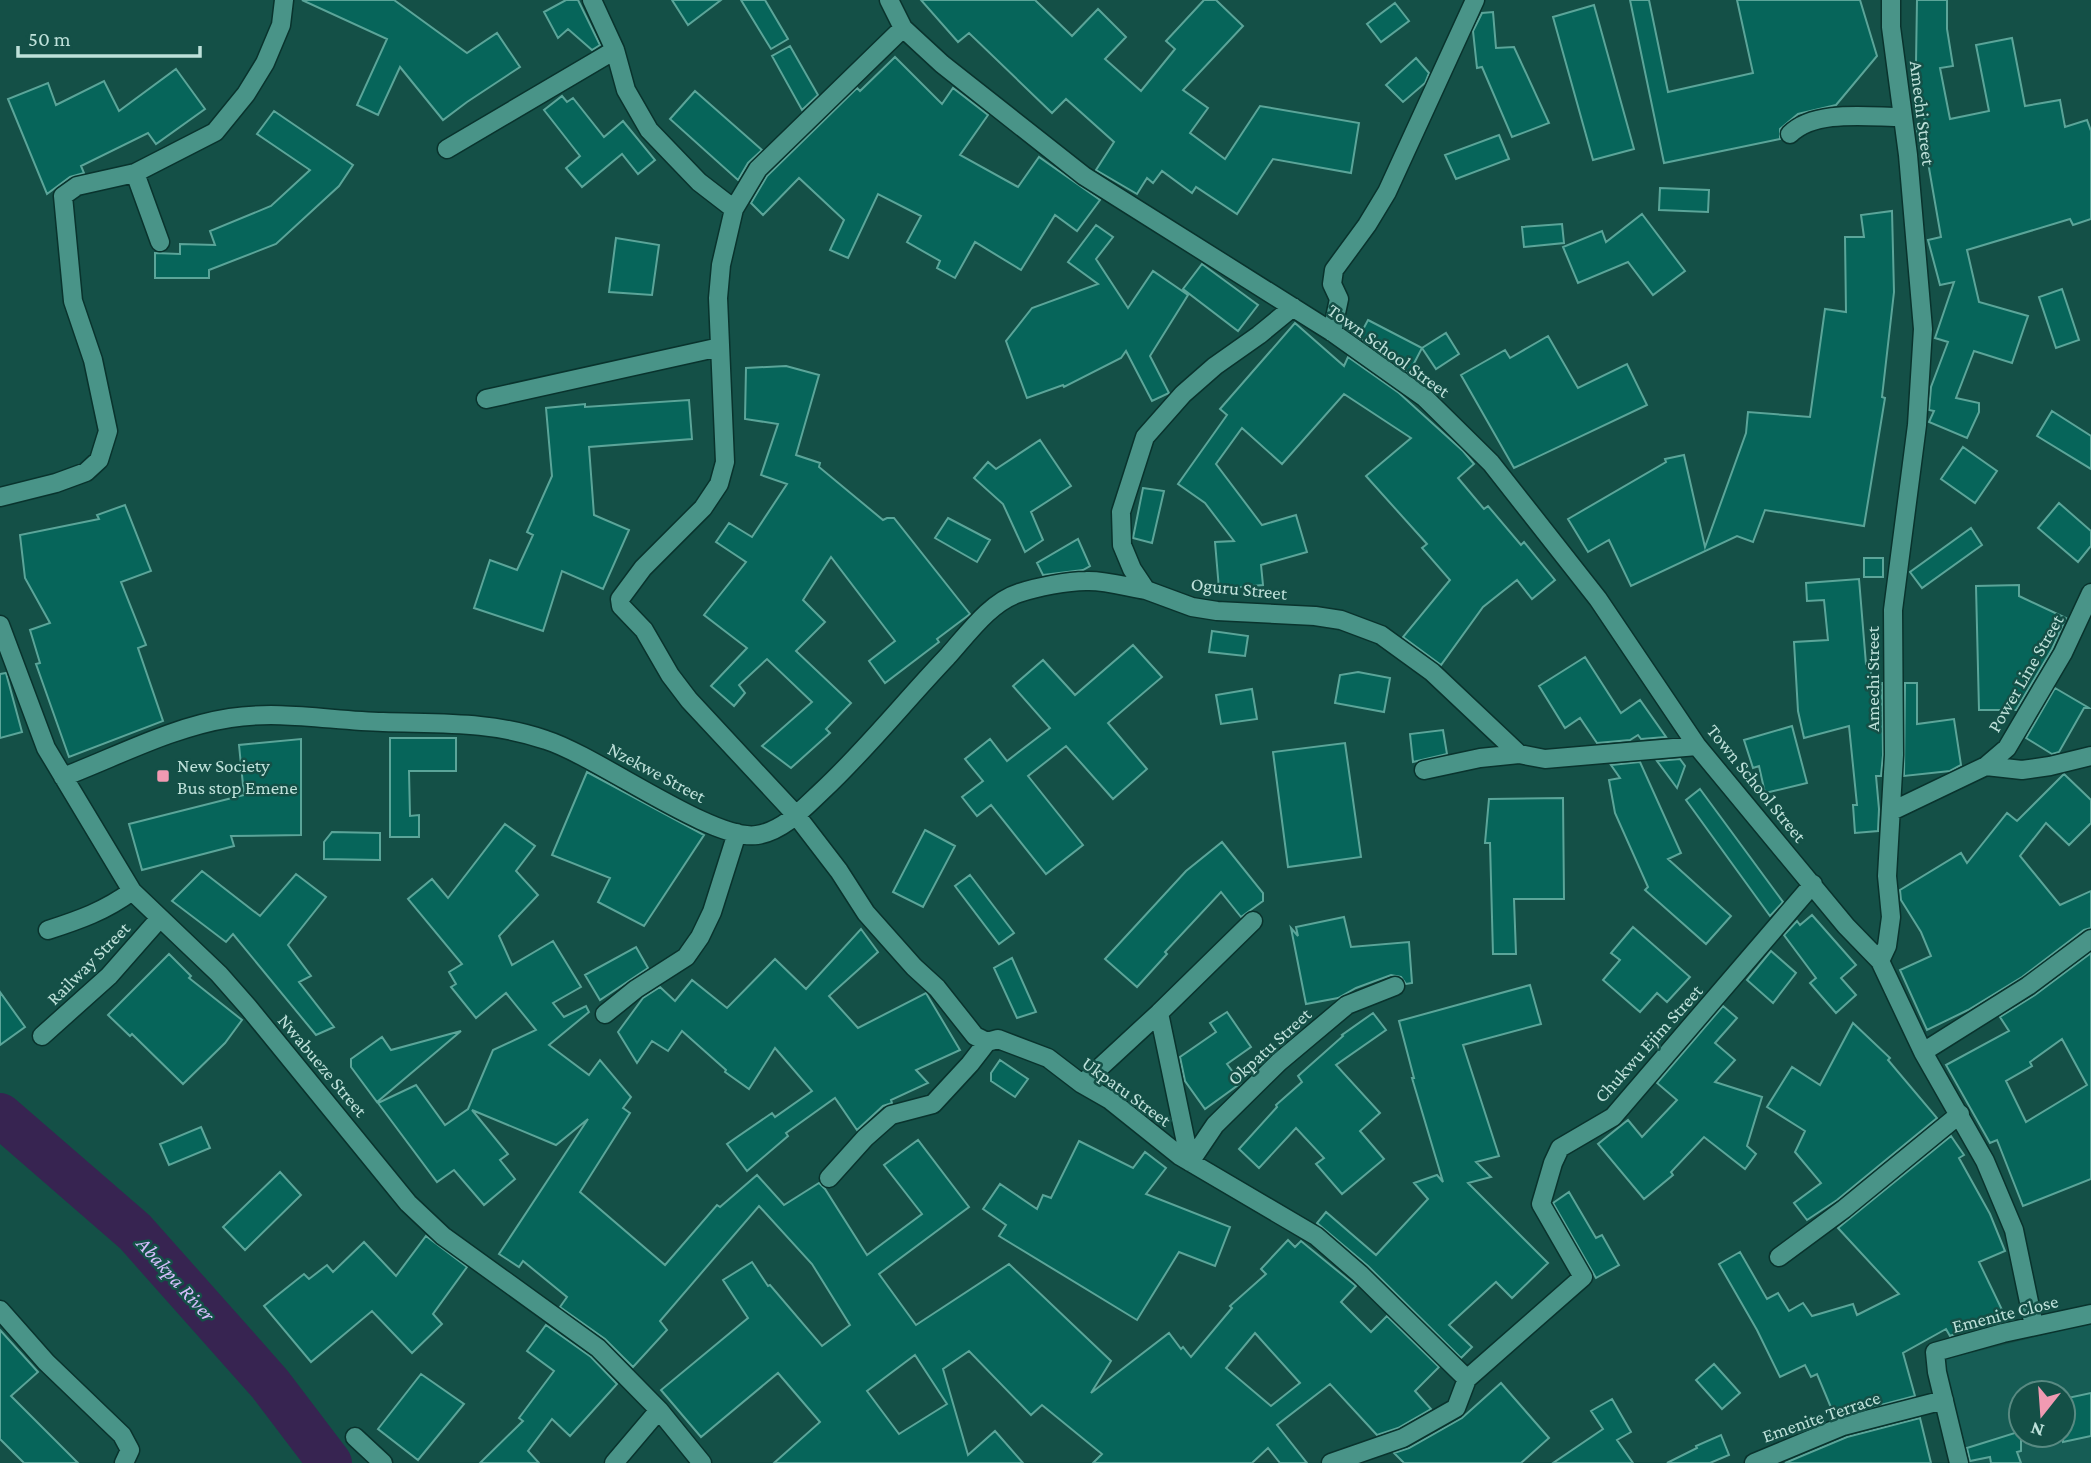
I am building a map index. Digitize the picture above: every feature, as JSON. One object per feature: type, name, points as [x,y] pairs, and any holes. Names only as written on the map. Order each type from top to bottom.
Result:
[{"type":"street","points":[[0,497],[74,478],[86,472],[99,460],[108,431],[93,359],[73,301],[63,196],[77,186],[135,173],[215,132],[246,94],[265,63],[281,24],[284,0]]},
{"type":"street","points":[[592,0],[615,50],[626,90],[649,130],[699,182],[734,209]]},
{"type":"street","name":"Town School Street","points":[[889,0],[904,28],[942,64],[1084,176],[1332,332],[1425,398],[1490,463],[1598,599],[1697,747],[1846,926],[1880,961]]},
{"type":"street","points":[[1332,332],[1339,299],[1332,284],[1334,270],[1387,192],[1475,0]]},
{"type":"street","name":"Amechi Street","points":[[1880,961],[1887,946],[1891,917],[1887,876],[1892,811],[1894,610],[1917,425],[1923,329],[1920,276],[1891,27],[1891,0]]},
{"type":"street","points":[[829,1178],[865,1138],[891,1115],[933,1104],[971,1064],[987,1042],[975,1036],[937,988],[914,967],[866,913],[839,871],[796,815],[689,700],[670,675],[644,630],[621,606],[620,599],[643,568],[703,508],[719,484],[724,462],[718,298],[721,265],[734,209],[758,169],[904,28]]},
{"type":"street","points":[[447,149],[615,50]]},
{"type":"street","points":[[1790,134],[1800,124],[1823,118],[1902,117]]},
{"type":"street","points":[[135,173],[160,242]]},
{"type":"street","points":[[1146,590],[1132,569],[1122,545],[1121,512],[1145,437],[1191,387],[1293,307]]},
{"type":"street","points":[[486,399],[720,347]]},
{"type":"street","name":"Nzekwe Street","points":[[63,777],[130,749],[194,727],[231,718],[276,715],[499,727],[548,740],[604,766],[711,825],[737,833],[757,835],[785,823],[839,776],[964,638],[1004,599],[1020,592],[1087,580],[1146,590]]},
{"type":"street","name":"Oguru Street","points":[[1146,590],[1192,607],[1217,611],[1315,616],[1341,620],[1381,635],[1432,672],[1519,754]]},
{"type":"street","name":"Power Line Street","points":[[1892,811],[1986,766],[2007,748],[2063,653],[2091,593]]},
{"type":"street","name":"Nwabueze Street","points":[[0,625],[46,748],[132,891],[219,974],[408,1203],[453,1243],[598,1348],[659,1410],[702,1463]]},
{"type":"street","points":[[1424,770],[1460,761],[1519,754],[1545,759],[1697,747]]},
{"type":"street","points":[[1986,766],[2022,770],[2091,756]]},
{"type":"street","points":[[604,1014],[636,989],[686,957],[712,912],[737,833]]},
{"type":"street","name":"Chukwu Ejim Street","points":[[1331,1463],[1402,1438],[1456,1408],[1466,1379],[1583,1277],[1541,1205],[1560,1148],[1614,1117],[1812,884]]},
{"type":"street","name":"Railway Street","points":[[48,930],[90,917],[116,904],[132,891]]},
{"type":"street","name":"Railway Street","points":[[43,1036],[119,966],[160,918]]},
{"type":"street","points":[[1082,1084],[1254,921]]},
{"type":"street","points":[[1923,1052],[2028,986],[2091,939]]},
{"type":"street","points":[[1880,961],[1923,1052],[1985,1161],[2014,1230],[2034,1326]]},
{"type":"street","name":"Okpatu Street","points":[[1189,1162],[1215,1125],[1279,1062],[1347,1005],[1395,986]]},
{"type":"street","points":[[1159,1013],[1189,1162]]},
{"type":"street","name":"Ukpatu Street","points":[[987,1042],[998,1039],[1048,1058],[1082,1084],[1110,1100],[1189,1162],[1316,1236],[1360,1274],[1466,1379]]},
{"type":"street","points":[[1779,1257],[1844,1209],[1959,1114]]},
{"type":"street","points":[[0,1310],[46,1362],[122,1436],[130,1450],[124,1463]]},
{"type":"street","name":"Emenite Close","points":[[1944,1400],[1935,1352],[2091,1314]]},
{"type":"street","points":[[1944,1400],[1959,1463]]},
{"type":"street","name":"Emenite Terrace","points":[[1754,1463],[1843,1426],[1944,1400]]},
{"type":"street","points":[[614,1463],[659,1410]]},
{"type":"street","points":[[355,1437],[383,1463]]},
{"type":"shaded area","points":[[2091,1323],[2091,1463],[1970,1463],[1943,1360]]},
{"type":"building","points":[[302,0],[394,0],[467,53],[497,33],[520,67],[443,120],[400,67],[378,115],[357,105],[387,39]]},
{"type":"building","points":[[566,0],[578,0],[600,45],[592,50],[568,29],[558,38],[544,12]]},
{"type":"building","points":[[672,0],[721,0],[688,25]]},
{"type":"building","points":[[741,0],[765,0],[788,39],[771,49]]},
{"type":"building","points":[[921,0],[1035,0],[1072,36],[1098,9],[1126,37],[1105,59],[1141,91],[1175,49],[1166,41],[1204,0],[1216,0],[1243,26],[1183,90],[1208,108],[1190,133],[1225,159],[1260,106],[1359,123],[1351,173],[1273,159],[1237,214],[1196,187],[1192,193],[1162,171],[1153,183],[1147,178],[1137,194],[1096,170],[1114,142],[1066,99],[1052,113],[969,33],[958,42]]},
{"type":"building","points":[[1630,0],[1649,0],[1668,92],[1753,73],[1737,0],[1860,0],[1877,56],[1836,105],[1798,114],[1780,129],[1780,139],[1664,163]]},
{"type":"building","points":[[1917,0],[1947,0],[1947,29],[1953,66],[1940,68],[1950,119],[1989,111],[1976,45],[2012,38],[2025,106],[2060,100],[2065,127],[2087,120],[2091,131],[2091,219],[2073,225],[2070,219],[1967,250],[1979,302],[2028,316],[2012,363],[1974,351],[1956,398],[1979,403],[1979,412],[1967,438],[1929,422],[1934,411],[1929,410],[1931,387],[1948,342],[1935,338],[1954,282],[1940,285],[1928,240],[1941,237],[1925,145],[1920,146],[1916,125],[1925,123],[1916,63]]},
{"type":"building","points":[[1395,3],[1409,21],[1381,42],[1367,24]]},
{"type":"building","points":[[1594,5],[1634,149],[1593,160],[1553,17]]},
{"type":"building","points":[[1493,12],[1496,48],[1514,47],[1549,123],[1512,137],[1482,67],[1477,68],[1473,31],[1482,13]]},
{"type":"building","points":[[790,46],[818,95],[802,110],[772,56]]},
{"type":"building","points":[[895,57],[942,104],[953,88],[988,115],[960,155],[1018,187],[1039,157],[1100,200],[1077,231],[1055,215],[1021,270],[975,242],[955,278],[937,268],[940,261],[907,242],[921,216],[878,194],[848,258],[830,250],[844,220],[799,178],[763,215],[751,203],[767,176],[857,88],[860,91]]},
{"type":"building","points":[[1416,58],[1429,73],[1425,83],[1403,102],[1386,85]]},
{"type":"building","points":[[176,69],[205,109],[156,144],[148,133],[81,166],[84,173],[70,177],[47,194],[8,99],[48,83],[56,105],[104,81],[119,111]]},
{"type":"building","points":[[695,91],[762,150],[748,163],[738,180],[670,119]]},
{"type":"building","points":[[562,96],[567,102],[573,98],[604,137],[623,121],[655,160],[638,174],[622,154],[582,187],[566,168],[580,156],[544,110]]},
{"type":"building","points":[[274,111],[353,165],[339,186],[276,244],[209,270],[209,278],[155,278],[155,253],[180,254],[180,244],[215,245],[210,231],[271,206],[310,170],[257,134]]},
{"type":"building","points":[[1499,135],[1509,159],[1456,179],[1445,155]]},
{"type":"building","points":[[1660,188],[1709,190],[1708,212],[1659,210]]},
{"type":"building","points":[[1892,211],[1894,292],[1882,397],[1885,398],[1864,526],[1765,510],[1753,542],[1737,536],[1631,586],[1609,540],[1588,552],[1568,519],[1666,462],[1665,459],[1684,455],[1705,547],[1746,433],[1748,412],[1810,417],[1825,309],[1846,312],[1845,237],[1864,237],[1861,215]]},
{"type":"building","points":[[1642,214],[1685,271],[1653,295],[1628,262],[1578,283],[1563,247],[1602,231],[1606,242]]},
{"type":"building","points":[[1562,224],[1564,243],[1524,247],[1522,227]]},
{"type":"building","points":[[1096,225],[1113,237],[1096,259],[1128,308],[1153,271],[1188,295],[1150,356],[1169,393],[1152,401],[1126,351],[1121,358],[1064,387],[1063,385],[1027,398],[1006,341],[1032,308],[1098,284],[1068,262]]},
{"type":"building","points":[[616,238],[659,245],[652,295],[609,292]]},
{"type":"building","points":[[1202,264],[1258,305],[1238,331],[1183,289]]},
{"type":"building","points":[[2062,289],[2079,340],[2056,348],[2039,297]]},
{"type":"building","points":[[1368,320],[1422,348],[1409,373],[1359,337]]},
{"type":"building","points":[[1295,323],[1344,366],[1348,357],[1399,393],[1463,451],[1474,464],[1458,478],[1484,509],[1488,506],[1521,545],[1524,542],[1555,580],[1532,599],[1517,580],[1483,607],[1441,665],[1403,637],[1450,580],[1422,548],[1427,544],[1366,476],[1411,438],[1344,394],[1282,464],[1242,428],[1216,464],[1262,525],[1296,515],[1307,552],[1261,565],[1263,585],[1219,589],[1215,542],[1234,541],[1205,503],[1178,484],[1227,415],[1220,409]]},
{"type":"building","points":[[1446,333],[1459,354],[1436,369],[1422,348]]},
{"type":"building","points":[[1548,336],[1578,388],[1627,364],[1647,405],[1514,468],[1461,375],[1505,350],[1510,358]]},
{"type":"building","points":[[786,366],[819,375],[796,455],[820,463],[819,467],[883,520],[894,518],[970,614],[937,639],[939,642],[885,683],[869,661],[895,641],[831,557],[803,600],[825,622],[796,651],[851,703],[826,729],[830,733],[791,768],[762,746],[812,702],[767,659],[739,685],[745,693],[734,706],[711,686],[747,648],[704,615],[746,562],[716,542],[729,523],[752,537],[787,484],[761,475],[778,424],[745,419],[746,368]]},
{"type":"building","points":[[689,400],[692,439],[589,447],[594,515],[629,530],[603,589],[562,571],[543,631],[474,608],[490,560],[517,570],[533,535],[527,532],[552,476],[546,408]]},
{"type":"building","points":[[2052,411],[2091,436],[2091,469],[2037,436]]},
{"type":"building","points":[[1040,440],[1071,486],[1031,512],[1043,540],[1025,552],[1003,504],[974,478],[988,462],[996,469]]},
{"type":"building","points":[[1963,447],[1997,471],[1975,503],[1941,479]]},
{"type":"building","points":[[1143,488],[1164,491],[1152,543],[1133,538]]},
{"type":"building","points":[[2059,503],[2091,531],[2091,546],[2078,562],[2038,528]]},
{"type":"building","points":[[125,505],[151,571],[121,582],[146,645],[138,648],[163,721],[69,757],[36,664],[40,663],[30,630],[50,623],[25,578],[20,535],[99,519],[97,515]]},
{"type":"building","points":[[948,518],[990,540],[977,562],[935,538]]},
{"type":"building","points":[[1971,528],[1982,545],[1922,588],[1910,572]]},
{"type":"building","points":[[1078,539],[1090,566],[1083,570],[1043,575],[1037,563]]},
{"type":"building","points":[[1864,558],[1883,558],[1883,577],[1864,577]]},
{"type":"building","points":[[1859,579],[1866,664],[1870,664],[1872,683],[1882,683],[1883,755],[1881,776],[1876,776],[1878,831],[1855,833],[1853,805],[1857,805],[1849,726],[1804,738],[1798,711],[1794,642],[1828,640],[1824,600],[1807,601],[1806,583]]},
{"type":"building","points":[[2019,585],[2019,596],[2066,618],[2052,649],[2016,710],[1979,710],[1976,586]]},
{"type":"building","points":[[1212,631],[1248,636],[1245,656],[1209,652]]},
{"type":"building","points":[[1133,645],[1162,677],[1108,723],[1147,769],[1113,799],[1066,746],[1028,776],[1083,845],[1046,874],[991,805],[977,816],[962,797],[983,781],[965,759],[990,739],[1007,761],[1050,728],[1013,686],[1043,660],[1075,695]]},
{"type":"building","points":[[1585,657],[1621,713],[1640,700],[1666,737],[1641,739],[1638,735],[1630,740],[1597,743],[1580,718],[1565,728],[1539,686]]},
{"type":"building","points":[[1358,672],[1390,678],[1384,712],[1335,703],[1340,675]]},
{"type":"building","points":[[6,673],[22,732],[0,738],[0,674]]},
{"type":"building","points":[[1905,683],[1917,683],[1917,724],[1954,719],[1961,765],[1950,771],[1904,776]]},
{"type":"building","points":[[2055,688],[2089,708],[2084,708],[2059,752],[2052,754],[2026,738]]},
{"type":"building","points":[[1252,689],[1257,719],[1221,724],[1216,695]]},
{"type":"building","points":[[1792,726],[1807,783],[1765,793],[1759,766],[1753,768],[1744,740]]},
{"type":"building","points":[[1443,730],[1447,754],[1413,762],[1410,734]]},
{"type":"building","points":[[390,738],[456,738],[456,771],[409,771],[410,816],[419,815],[419,837],[390,837]]},
{"type":"building","points":[[301,739],[301,835],[231,836],[234,846],[142,870],[129,824],[244,795],[239,745]]},
{"type":"building","points":[[1345,743],[1361,857],[1288,867],[1273,752]]},
{"type":"building","points":[[1680,759],[1685,766],[1677,788],[1657,761]]},
{"type":"building","points":[[1640,762],[1681,853],[1668,859],[1731,916],[1706,944],[1645,890],[1648,887],[1615,813],[1609,780],[1620,778],[1611,765]]},
{"type":"building","points":[[587,772],[704,835],[644,926],[598,902],[610,878],[552,855]]},
{"type":"building","points":[[2064,774],[2091,800],[2091,823],[2069,845],[2046,823],[2020,856],[2060,905],[2091,891],[2091,928],[2084,930],[2022,977],[1968,1010],[1927,1030],[1900,970],[1931,956],[1921,932],[1901,900],[1900,890],[1961,853],[1967,863],[2007,813],[2017,821]]},
{"type":"building","points":[[1700,789],[1783,902],[1770,916],[1686,800]]},
{"type":"building","points":[[1563,798],[1564,899],[1514,899],[1516,954],[1493,954],[1490,843],[1485,843],[1489,799]]},
{"type":"building","points":[[505,824],[535,846],[516,871],[538,895],[499,936],[512,965],[553,941],[581,987],[553,1003],[564,1017],[586,1006],[589,1012],[549,1045],[589,1075],[600,1060],[631,1097],[623,1108],[630,1113],[580,1192],[665,1265],[717,1205],[720,1207],[757,1175],[784,1205],[819,1183],[867,1255],[922,1214],[884,1165],[918,1140],[969,1207],[879,1274],[916,1325],[1009,1264],[1111,1361],[1091,1393],[1169,1333],[1191,1357],[1232,1308],[1230,1306],[1266,1274],[1261,1269],[1288,1240],[1295,1247],[1301,1241],[1356,1286],[1341,1302],[1371,1332],[1387,1316],[1439,1367],[1415,1391],[1431,1409],[1398,1428],[1377,1435],[1330,1384],[1277,1425],[1307,1463],[1280,1463],[1268,1448],[1252,1463],[1093,1463],[1102,1454],[1042,1405],[1031,1415],[969,1351],[943,1369],[968,1455],[995,1431],[1023,1463],[774,1463],[820,1422],[778,1373],[701,1437],[661,1390],[748,1318],[723,1280],[752,1262],[768,1286],[770,1285],[822,1346],[850,1325],[812,1264],[759,1206],[660,1321],[667,1330],[633,1367],[605,1339],[560,1307],[567,1297],[523,1261],[519,1267],[499,1254],[588,1119],[556,1145],[472,1110],[508,1154],[500,1160],[515,1179],[484,1205],[454,1170],[437,1182],[378,1103],[416,1085],[445,1125],[468,1109],[493,1050],[536,1030],[506,993],[476,1018],[451,987],[456,984],[449,972],[462,964],[408,899],[432,879],[448,898]],"holes":[[[1255,1333],[1300,1383],[1271,1406],[1226,1368]],[[915,1355],[947,1404],[899,1434],[867,1391]]]},
{"type":"building","points":[[925,830],[955,846],[923,907],[893,892]]},
{"type":"building","points":[[332,832],[380,833],[380,860],[324,859],[324,842]]},
{"type":"building","points":[[1222,842],[1263,893],[1263,901],[1241,917],[1221,892],[1165,952],[1167,954],[1137,987],[1105,959],[1186,871]]},
{"type":"building","points":[[202,871],[260,916],[296,874],[326,897],[288,945],[311,976],[299,982],[334,1027],[316,1035],[233,934],[226,942],[172,901]]},
{"type":"building","points":[[970,875],[1014,933],[999,944],[955,886]]},
{"type":"building","points":[[1812,915],[1856,965],[1841,978],[1856,995],[1836,1013],[1810,983],[1816,978],[1784,935],[1797,921],[1800,925]]},
{"type":"building","points":[[1344,917],[1351,947],[1409,942],[1412,983],[1406,984],[1401,977],[1391,975],[1338,998],[1306,1004],[1291,928],[1298,936],[1296,927]]},
{"type":"building","points":[[1633,927],[1690,977],[1667,1002],[1657,993],[1640,1012],[1603,980],[1620,960],[1611,953]]},
{"type":"building","points":[[861,929],[878,952],[829,996],[858,1028],[926,993],[960,1050],[916,1070],[928,1083],[891,1100],[892,1103],[883,1106],[857,1130],[835,1098],[786,1133],[788,1136],[747,1171],[727,1144],[772,1113],[775,1117],[812,1091],[775,1048],[749,1089],[725,1072],[726,1070],[682,1031],[668,1051],[652,1041],[637,1063],[618,1032],[643,998],[660,987],[675,1001],[692,980],[727,1008],[775,959],[806,989]]},
{"type":"building","points":[[636,947],[648,968],[600,1000],[585,975]]},
{"type":"building","points":[[1771,951],[1796,973],[1773,1003],[1747,980]]},
{"type":"building","points":[[2091,953],[2091,1179],[2023,1206],[1997,1140],[1990,1143],[1946,1065],[2009,1031],[2000,1017],[2035,995]],"holes":[[[2062,1039],[2087,1085],[2026,1122],[2006,1081],[2032,1066],[2030,1062]]]},
{"type":"building","points":[[169,954],[191,976],[189,978],[242,1020],[225,1043],[183,1084],[132,1034],[130,1036],[108,1015]]},
{"type":"building","points":[[1012,958],[1036,1012],[1017,1018],[994,968]]},
{"type":"building","points":[[1530,985],[1541,1024],[1463,1045],[1499,1156],[1476,1162],[1491,1177],[1468,1183],[1548,1263],[1512,1298],[1496,1282],[1449,1325],[1472,1347],[1461,1358],[1368,1266],[1317,1223],[1326,1212],[1376,1255],[1428,1199],[1414,1183],[1437,1175],[1443,1182],[1412,1078],[1399,1021]]},
{"type":"building","points":[[0,992],[25,1027],[0,1045]]},
{"type":"building","points":[[1723,1006],[1737,1018],[1715,1043],[1735,1060],[1715,1082],[1762,1097],[1747,1146],[1756,1154],[1745,1169],[1704,1137],[1671,1172],[1673,1175],[1644,1199],[1598,1144],[1628,1120],[1642,1137],[1677,1100],[1657,1083]]},
{"type":"building","points":[[1227,1012],[1251,1047],[1227,1064],[1241,1083],[1205,1109],[1185,1081],[1180,1057],[1216,1032],[1210,1023]]},
{"type":"building","points":[[1373,1013],[1386,1030],[1336,1065],[1380,1113],[1360,1131],[1384,1159],[1342,1194],[1316,1164],[1324,1158],[1296,1128],[1259,1168],[1239,1149],[1276,1105],[1302,1082],[1298,1076],[1342,1035]]},
{"type":"building","points":[[1853,1023],[1890,1058],[1888,1060],[1937,1118],[1837,1200],[1807,1220],[1794,1203],[1821,1183],[1795,1152],[1805,1131],[1767,1107],[1792,1067],[1820,1085]]},
{"type":"building","points":[[461,1031],[377,1102],[351,1067],[351,1059],[382,1037],[391,1050]]},
{"type":"building","points":[[1000,1060],[1028,1079],[1015,1097],[991,1081],[991,1073]]},
{"type":"building","points":[[201,1127],[210,1148],[169,1165],[160,1144]]},
{"type":"building","points":[[1951,1136],[1964,1155],[1959,1158],[1990,1214],[2005,1251],[1979,1262],[2004,1314],[1950,1336],[1946,1329],[1903,1353],[1915,1396],[1835,1417],[1817,1374],[1811,1377],[1805,1365],[1780,1377],[1719,1264],[1740,1252],[1767,1299],[1778,1293],[1789,1311],[1803,1303],[1812,1316],[1853,1304],[1857,1315],[1899,1294],[1838,1228]]},
{"type":"building","points":[[1079,1141],[1133,1168],[1145,1152],[1166,1168],[1146,1194],[1230,1227],[1215,1266],[1179,1252],[1137,1320],[999,1236],[1006,1225],[983,1209],[1000,1184],[1037,1209],[1043,1195],[1051,1198]]},
{"type":"building","points":[[280,1172],[301,1195],[245,1250],[223,1227]]},
{"type":"building","points":[[1569,1192],[1596,1238],[1602,1235],[1619,1265],[1596,1278],[1553,1203]]},
{"type":"building","points":[[426,1236],[467,1267],[433,1314],[442,1324],[412,1353],[372,1311],[311,1362],[264,1306],[304,1274],[309,1279],[327,1265],[333,1272],[364,1242],[396,1276]]},
{"type":"building","points":[[546,1325],[591,1357],[617,1384],[570,1436],[552,1419],[528,1451],[539,1463],[480,1463],[523,1421],[519,1418],[554,1371],[527,1351]]},
{"type":"building","points":[[0,1330],[38,1372],[11,1396],[78,1463],[24,1463],[0,1439]]},
{"type":"building","points":[[1714,1364],[1740,1393],[1722,1409],[1696,1380]]},
{"type":"building","points":[[421,1374],[464,1404],[418,1460],[378,1429]]},
{"type":"building","points":[[1501,1383],[1549,1438],[1521,1463],[1404,1463],[1394,1453],[1409,1448],[1462,1418]]},
{"type":"building","points":[[2091,1393],[2091,1436],[2077,1439],[2077,1396]]},
{"type":"building","points":[[1612,1399],[1631,1432],[1617,1440],[1633,1463],[1553,1463],[1603,1429],[1591,1411]]},
{"type":"building","points":[[1920,1418],[1931,1463],[1785,1463],[1847,1437]]},
{"type":"building","points":[[1721,1435],[1729,1455],[1710,1463],[1667,1463],[1697,1448],[1696,1446]]},
{"type":"building","points":[[2007,1435],[2007,1449],[2021,1449],[2017,1452],[2021,1463],[1991,1463],[1990,1457],[1970,1461],[1967,1448]]},
{"type":"waterway","name":"Abakpa River","points":[[0,1115],[135,1232],[270,1384],[330,1463]]},
{"type":"place","name":"New Society Bus stop Emene","points":[[163,776]]}]
